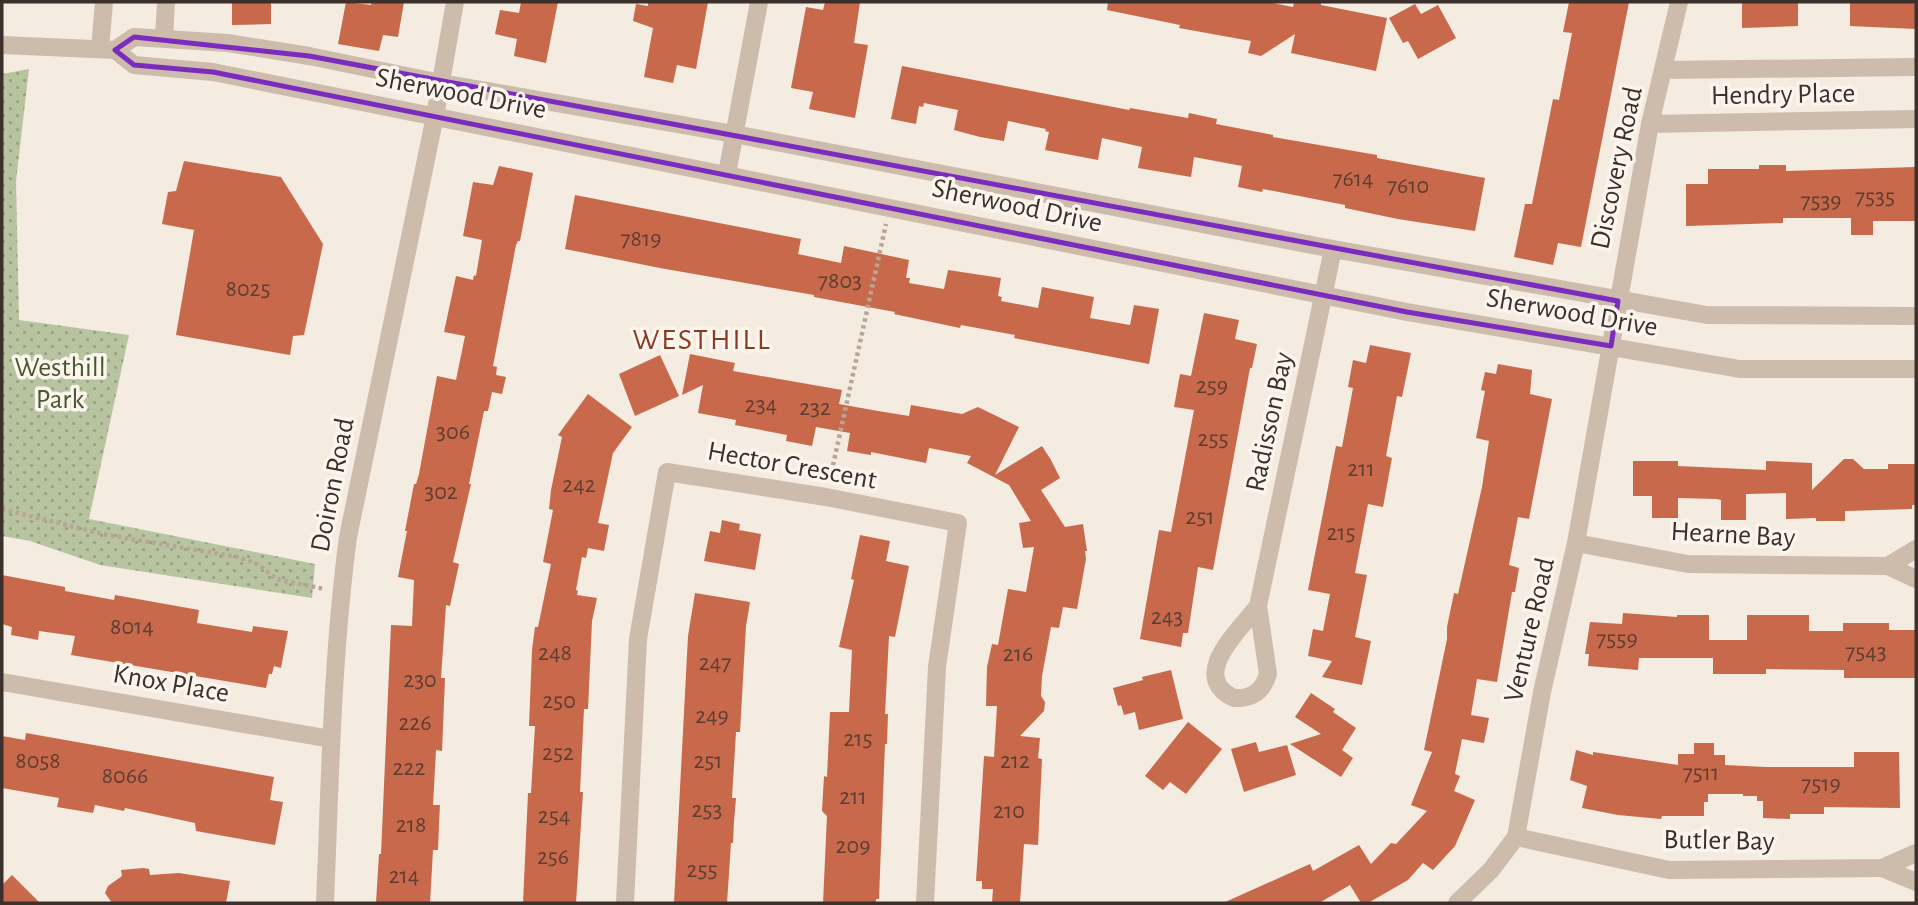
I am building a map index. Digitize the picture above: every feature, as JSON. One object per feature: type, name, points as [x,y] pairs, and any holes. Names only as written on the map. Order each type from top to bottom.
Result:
[{"type":"street","points":[[104,2],[107,50]]},
{"type":"street","points":[[164,38],[166,2]]},
{"type":"street","points":[[440,83],[455,2]]},
{"type":"street","points":[[727,174],[759,2]]},
{"type":"street","name":"Discovery Road","points":[[1611,346],[1650,124],[1679,2]]},
{"type":"street","name":"Sherwood Drive","points":[[107,50],[134,37],[228,43],[296,54],[440,83],[734,134],[1333,249],[1707,315],[1916,316]]},
{"type":"street","name":"Sherwood Drive","points":[[2,45],[107,50],[134,65],[213,72],[890,206],[1323,296],[1740,369],[1916,369]]},
{"type":"street","name":"Hendry Place","points":[[1664,70],[1916,67]]},
{"type":"street","name":"Doiron Road","points":[[325,903],[331,739],[341,593],[348,537],[440,83]]},
{"type":"street","name":"Hendry Place","points":[[1650,124],[1916,119]]},
{"type":"street","name":"Radisson Bay","points":[[1258,606],[1222,653],[1214,670],[1219,687],[1234,698],[1253,696],[1266,683],[1268,674],[1258,606],[1333,249]]},
{"type":"street","name":"Venture Road","points":[[1457,903],[1491,870],[1516,837],[1542,692],[1576,543],[1611,346]]},
{"type":"street","name":"Hector Crescent","points":[[625,903],[638,639],[667,472],[826,497],[958,523],[937,667],[925,903]]},
{"type":"street","name":"Hearne Bay","points":[[1576,543],[1688,564],[1888,566],[1916,579]]},
{"type":"street","points":[[1888,566],[1916,549]]},
{"type":"street","name":"Knox Place","points":[[2,682],[331,739]]},
{"type":"street","name":"Butler Bay","points":[[1516,837],[1669,870],[1882,867],[1916,853]]},
{"type":"street","name":"Butler Bay","points":[[1882,867],[1916,882]]},
{"type":"path","points":[[826,497],[890,206]]},
{"type":"path","points":[[2,509],[107,536],[238,557],[259,565],[276,579],[341,593]]},
{"type":"highlighted area","points":[[134,37],[309,56],[1618,301],[1611,346],[1407,312],[213,72],[134,65],[115,50]]},
{"type":"green space","name":"Westhill Park","points":[[29,69],[16,181],[19,320],[129,335],[89,519],[315,564],[312,598],[100,565],[30,541],[2,536],[2,74]]},
{"type":"building","points":[[232,2],[271,2],[271,24],[232,25]]},
{"type":"building","points":[[346,2],[371,5],[372,2],[404,2],[398,37],[383,35],[379,51],[338,44]]},
{"type":"building","points":[[521,2],[558,2],[546,63],[514,56],[517,39],[495,34],[500,10],[519,13]]},
{"type":"building","points":[[648,2],[708,2],[696,69],[677,65],[673,83],[644,77],[653,28],[633,21],[636,4],[648,6]]},
{"type":"building","points":[[825,2],[860,2],[854,43],[868,45],[855,118],[809,109],[813,92],[791,88],[806,7],[823,10]]},
{"type":"building","points":[[1108,2],[1267,2],[1293,7],[1294,2],[1321,2],[1321,5],[1387,18],[1376,71],[1291,53],[1295,34],[1261,56],[1248,53],[1251,41],[1179,28],[1180,25],[1107,10]]},
{"type":"building","points":[[1569,2],[1629,2],[1581,247],[1558,243],[1553,265],[1514,257],[1525,204],[1532,204],[1553,99],[1559,100],[1572,33],[1563,32]]},
{"type":"building","points":[[1742,2],[1798,2],[1798,26],[1742,28]]},
{"type":"building","points":[[1850,2],[1916,2],[1916,29],[1850,26]]},
{"type":"building","points":[[1415,4],[1421,14],[1438,5],[1456,38],[1418,59],[1408,41],[1403,43],[1389,18]]},
{"type":"building","points":[[902,66],[1129,110],[1130,108],[1188,118],[1189,113],[1217,119],[1216,124],[1273,137],[1485,178],[1475,231],[1398,219],[1345,208],[1345,205],[1263,189],[1262,192],[1238,187],[1242,166],[1194,157],[1191,177],[1138,168],[1142,147],[1102,138],[1098,160],[1045,150],[1049,132],[1045,131],[1046,129],[1008,121],[1004,141],[980,137],[954,130],[958,110],[924,103],[923,107],[919,106],[916,124],[891,119]]},
{"type":"building","points":[[184,161],[281,177],[323,244],[304,335],[293,336],[290,355],[176,335],[194,230],[162,224],[168,192],[176,191]]},
{"type":"building","points":[[1759,165],[1786,165],[1786,171],[1916,167],[1916,221],[1873,221],[1873,235],[1851,235],[1851,218],[1783,218],[1783,223],[1686,226],[1686,184],[1708,184],[1708,169],[1759,169]]},
{"type":"building","points":[[499,166],[533,173],[493,366],[497,367],[496,375],[506,377],[502,394],[492,392],[488,411],[484,411],[453,562],[459,564],[450,606],[446,605],[441,678],[445,678],[442,751],[436,750],[433,805],[440,805],[438,850],[433,850],[430,903],[376,903],[381,854],[391,625],[412,626],[414,580],[398,577],[405,531],[414,484],[419,474],[437,376],[456,380],[465,336],[444,332],[456,276],[473,280],[474,275],[476,276],[482,240],[463,236],[473,182],[493,185]]},
{"type":"building","points":[[575,195],[801,239],[798,254],[841,263],[844,246],[909,260],[906,278],[910,278],[909,283],[944,289],[948,270],[1001,278],[998,296],[1002,297],[1001,301],[1038,308],[1042,287],[1094,297],[1090,318],[1130,325],[1134,305],[1159,309],[1149,364],[1014,338],[1015,335],[961,325],[960,328],[814,295],[565,249]]},
{"type":"building","points":[[1204,313],[1239,320],[1235,339],[1257,344],[1250,368],[1213,570],[1198,567],[1188,633],[1183,633],[1181,647],[1140,639],[1159,530],[1171,532],[1194,410],[1174,407],[1180,374],[1191,376]]},
{"type":"building","points":[[1370,345],[1411,353],[1402,397],[1397,396],[1386,456],[1392,458],[1383,507],[1368,504],[1355,573],[1367,575],[1355,637],[1371,641],[1362,685],[1322,677],[1332,661],[1308,656],[1313,629],[1323,631],[1330,594],[1308,590],[1336,446],[1342,447],[1353,388],[1348,387],[1353,360],[1366,363]]},
{"type":"building","points":[[690,354],[735,363],[733,371],[842,390],[839,404],[909,416],[911,405],[962,414],[978,407],[1019,427],[995,475],[1042,446],[1051,460],[1060,478],[1041,490],[1065,527],[1083,524],[1087,551],[1077,609],[1063,607],[1059,628],[1051,627],[1042,676],[1041,696],[1045,702],[1044,711],[1020,736],[1040,738],[1038,758],[1042,759],[1038,845],[1024,844],[1020,903],[992,903],[993,889],[982,889],[982,881],[976,881],[984,756],[994,757],[997,706],[986,706],[987,667],[992,644],[998,645],[1008,589],[1026,592],[1034,547],[1023,548],[1019,523],[1031,521],[1009,485],[967,463],[971,456],[929,448],[926,463],[871,452],[871,455],[847,451],[850,433],[816,427],[812,446],[786,441],[787,435],[735,425],[736,420],[698,413],[703,385],[682,395]]},
{"type":"building","points":[[660,355],[679,396],[635,416],[619,374]]},
{"type":"building","points":[[1498,364],[1532,370],[1530,394],[1552,399],[1529,519],[1518,517],[1509,565],[1519,568],[1515,592],[1512,592],[1497,682],[1477,679],[1471,715],[1489,718],[1484,743],[1462,739],[1455,774],[1460,776],[1454,791],[1475,800],[1455,846],[1433,870],[1423,863],[1408,880],[1368,903],[1361,903],[1350,885],[1319,903],[1223,903],[1310,864],[1313,871],[1359,845],[1371,864],[1391,843],[1396,844],[1427,811],[1411,805],[1432,752],[1424,750],[1447,639],[1447,627],[1454,593],[1458,594],[1482,487],[1489,441],[1476,438],[1485,391],[1481,390],[1485,372],[1496,374]]},
{"type":"building","points":[[588,394],[632,427],[613,453],[598,523],[609,525],[604,551],[588,548],[586,558],[582,557],[576,590],[577,595],[597,598],[592,621],[588,709],[584,709],[580,792],[583,792],[576,903],[523,903],[528,793],[531,793],[535,726],[529,726],[532,650],[551,564],[543,562],[553,510],[549,509],[551,490],[562,437],[558,435]]},
{"type":"building","points":[[1844,459],[1853,459],[1864,469],[1888,469],[1888,464],[1916,464],[1916,505],[1912,505],[1912,509],[1845,511],[1845,521],[1816,521],[1816,518],[1786,519],[1786,493],[1746,494],[1746,520],[1721,520],[1721,500],[1678,498],[1678,518],[1652,518],[1652,496],[1633,496],[1633,461],[1678,461],[1678,466],[1766,470],[1766,461],[1812,463],[1812,490]]},
{"type":"building","points":[[722,520],[740,524],[739,530],[761,534],[755,570],[704,561],[710,531],[720,533]]},
{"type":"building","points":[[860,535],[890,541],[886,561],[909,566],[895,637],[889,636],[885,714],[888,714],[887,744],[879,899],[876,899],[876,903],[823,903],[827,816],[822,811],[824,776],[827,777],[830,712],[849,712],[852,650],[839,647],[854,580],[851,579]]},
{"type":"building","points":[[2,575],[114,600],[115,595],[199,610],[197,623],[252,632],[253,626],[288,631],[281,668],[274,666],[266,688],[71,655],[75,636],[39,631],[38,640],[11,635],[12,627],[2,624]]},
{"type":"building","points":[[695,593],[750,602],[746,626],[740,732],[736,732],[732,798],[736,798],[727,903],[674,903],[688,636]]},
{"type":"building","points":[[1623,613],[1677,617],[1709,615],[1709,640],[1747,640],[1747,615],[1809,615],[1809,631],[1843,631],[1843,623],[1889,623],[1889,630],[1916,630],[1916,678],[1844,678],[1844,670],[1766,669],[1766,674],[1713,674],[1713,658],[1639,658],[1638,670],[1588,666],[1589,654],[1585,654],[1590,622],[1622,624]]},
{"type":"building","points":[[1171,670],[1183,719],[1139,730],[1135,712],[1124,715],[1121,705],[1118,706],[1113,688]]},
{"type":"building","points":[[1311,693],[1335,709],[1333,712],[1356,728],[1342,750],[1353,758],[1341,777],[1290,744],[1321,734],[1295,717]]},
{"type":"building","points":[[1188,722],[1222,749],[1186,794],[1170,782],[1163,790],[1145,776]]},
{"type":"building","points":[[26,733],[274,777],[270,800],[283,802],[275,845],[196,831],[195,823],[125,808],[124,811],[95,805],[93,813],[57,807],[59,798],[2,788],[2,736],[25,740]]},
{"type":"building","points":[[1256,742],[1259,752],[1287,745],[1296,775],[1244,792],[1231,749]]},
{"type":"building","points":[[1694,743],[1714,743],[1714,755],[1725,755],[1725,765],[1766,767],[1854,767],[1854,752],[1899,752],[1900,808],[1824,807],[1824,814],[1790,814],[1790,819],[1763,818],[1763,801],[1757,801],[1757,796],[1708,794],[1708,802],[1704,802],[1704,816],[1662,816],[1661,819],[1582,808],[1587,786],[1570,780],[1576,750],[1593,755],[1593,752],[1678,765],[1678,754],[1694,754]]},
{"type":"building","points":[[149,869],[150,875],[179,873],[230,881],[226,903],[112,903],[105,893],[108,886],[122,876],[121,870]]},
{"type":"building","points":[[12,875],[40,903],[2,903],[2,885]]},
{"type":"district","name":"WESTHILL","points":[[702,340]]}]
